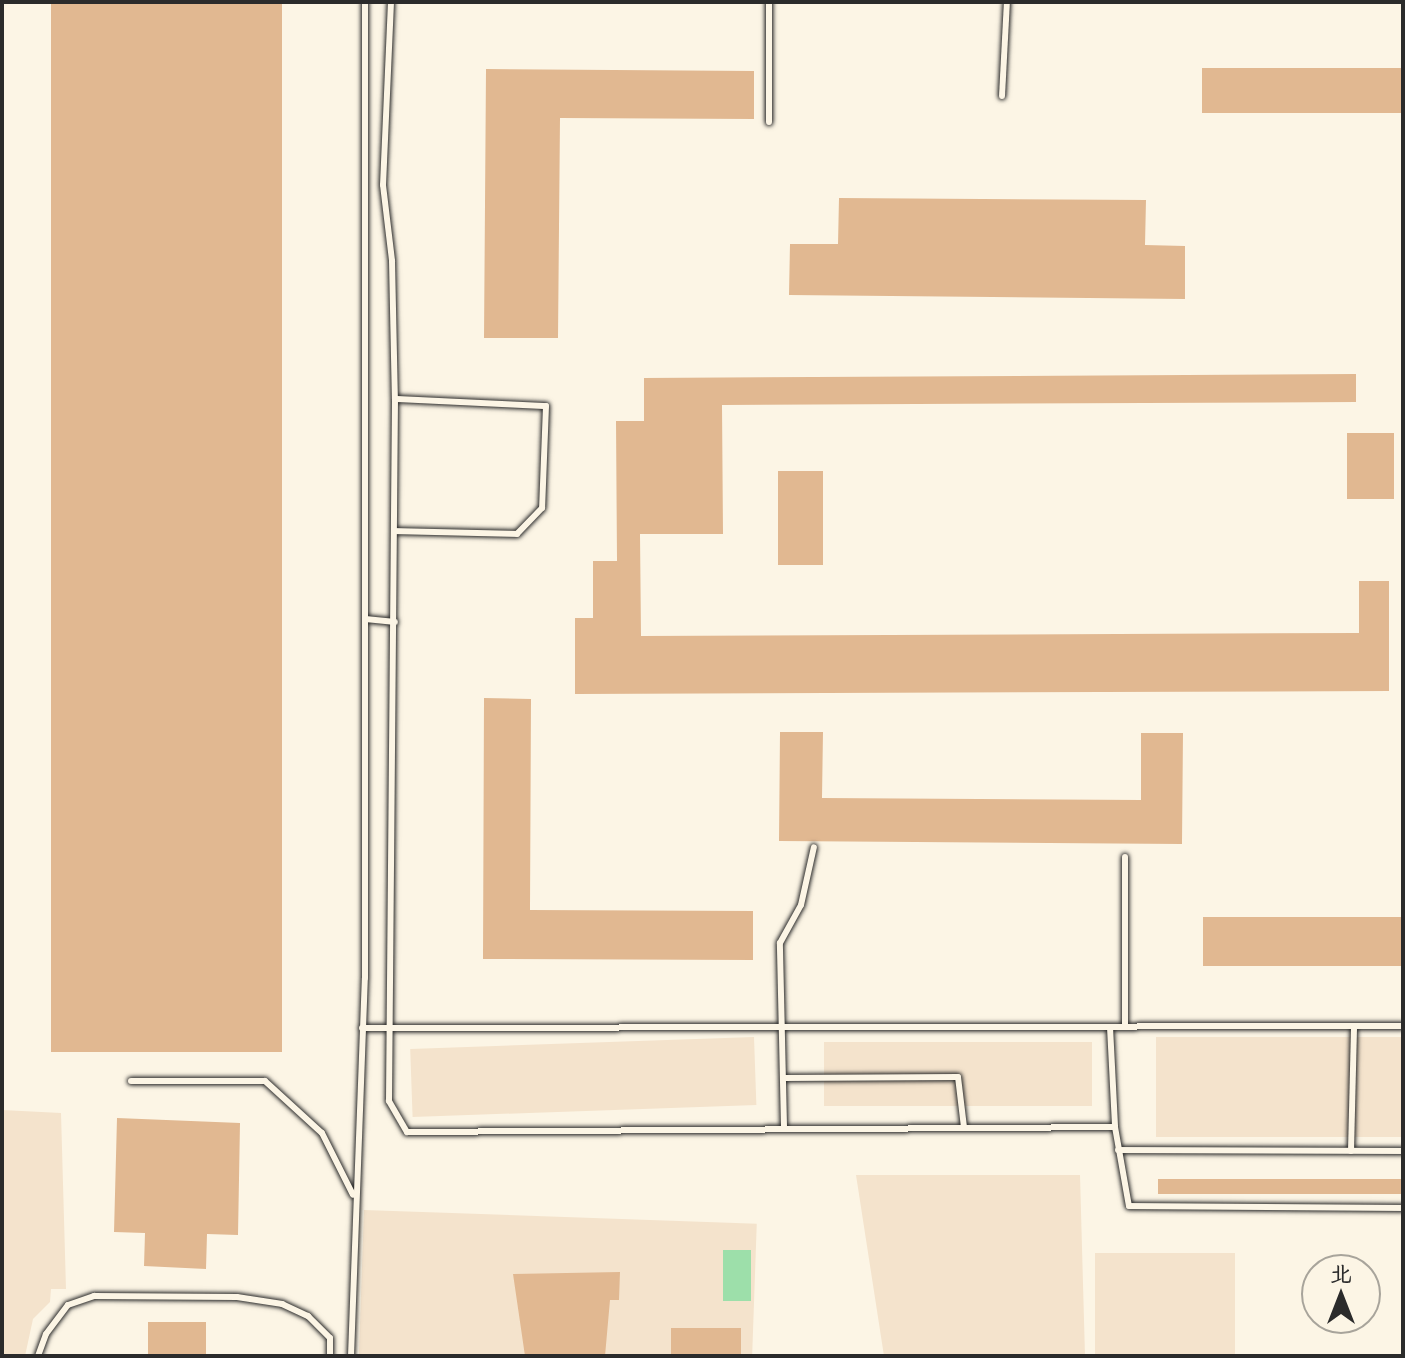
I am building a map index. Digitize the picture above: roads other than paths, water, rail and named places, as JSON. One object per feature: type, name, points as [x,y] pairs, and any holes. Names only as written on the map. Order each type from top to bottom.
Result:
[{"type":"lane","points":[[351,1356],[353,1195],[361,1160],[366,619],[365,2]]},
{"type":"lane","points":[[391,2],[383,185],[392,261],[395,399],[389,1101],[407,1132],[784,1126],[1115,1127]]},
{"type":"lane","points":[[769,2],[769,122]]},
{"type":"lane","points":[[1002,96],[1007,2]]},
{"type":"lane","points":[[395,399],[546,406],[542,508],[517,534],[395,531]]},
{"type":"lane","points":[[366,619],[395,622]]},
{"type":"lane","points":[[784,1126],[780,943],[801,905],[814,847]]},
{"type":"lane","points":[[1125,857],[1125,1027]]},
{"type":"lane","points":[[1351,1151],[1354,1026]]},
{"type":"lane","points":[[362,1028],[1403,1026]]},
{"type":"lane","points":[[1110,1027],[1115,1127],[1129,1206],[1403,1208]]},
{"type":"lane","points":[[783,1078],[958,1077],[964,1127]]},
{"type":"lane","points":[[131,1081],[265,1081],[322,1133],[353,1195]]},
{"type":"lane","points":[[1118,1150],[1403,1151]]},
{"type":"lane","points":[[38,1356],[46,1334],[68,1305],[94,1296],[237,1297],[282,1304],[308,1316],[330,1338],[330,1356]]}]
